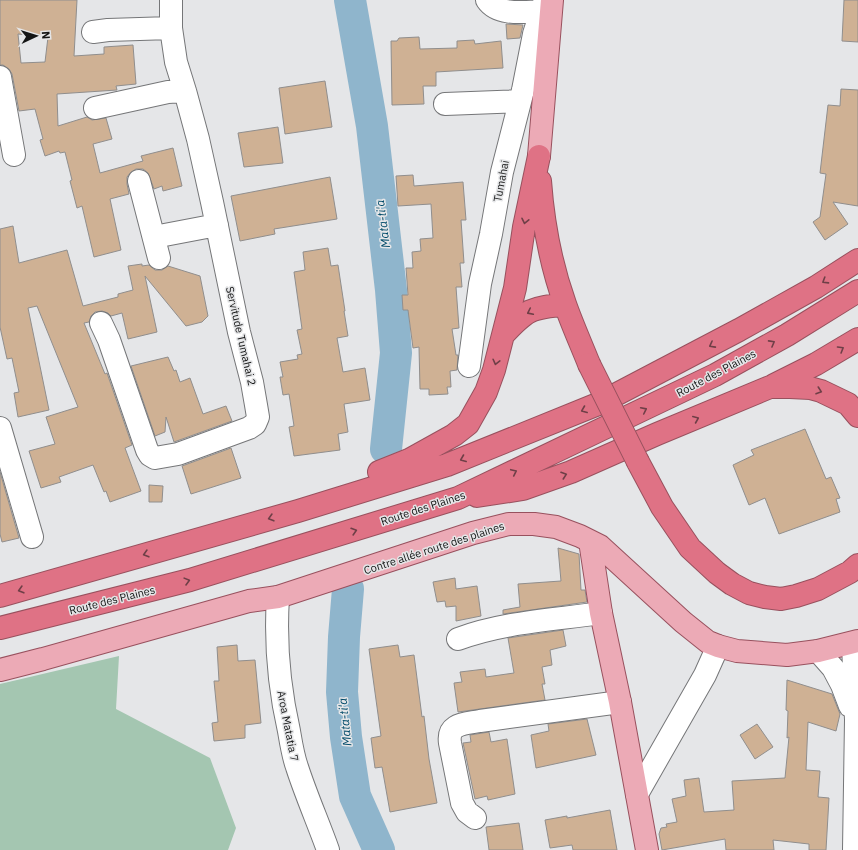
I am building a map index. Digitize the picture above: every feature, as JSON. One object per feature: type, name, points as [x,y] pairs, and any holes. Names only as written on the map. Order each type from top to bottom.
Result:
[{"type":"highway","points":[[539,156],[542,205],[555,272],[565,305],[589,364],[638,462],[662,507],[690,548],[717,573],[732,584],[749,593],[781,599],[796,596],[818,588],[850,572],[858,565]]},
{"type":"highway","points":[[409,468],[468,424],[486,392],[494,370],[514,288],[524,227],[539,156]]},
{"type":"highway","points":[[0,596],[298,511],[332,495],[409,468],[447,465],[598,404],[739,330],[816,287],[858,260]]},
{"type":"highway","name":"Route des Plaines","points":[[0,628],[190,580],[458,498],[715,375],[787,335],[858,291]]},
{"type":"highway","points":[[503,335],[527,312],[542,307],[565,305]]},
{"type":"highway","points":[[458,498],[523,489],[572,472],[657,434],[695,420],[770,387],[816,364],[858,339]]},
{"type":"highway","points":[[770,387],[810,388],[821,391],[848,404],[858,416]]},
{"type":"main road","points":[[539,156],[546,4]]},
{"type":"main road","name":"Contre allée route des plaines","points":[[278,597],[473,533],[509,524],[534,524],[556,527],[600,546],[682,622],[708,642],[718,646],[737,651],[779,655],[805,654],[856,642]]},
{"type":"main road","points":[[590,541],[601,613],[620,702],[647,850]]},
{"type":"main road","points":[[0,670],[249,601],[278,597]]},
{"type":"street","name":"Servitude Tumahai 2","points":[[101,323],[150,455],[155,458],[178,454],[249,428],[255,424],[258,418],[252,382],[239,332],[204,164],[186,91],[176,62],[171,28],[171,0]]},
{"type":"street","points":[[487,0],[491,6],[502,10],[518,12],[546,4]]},
{"type":"street","name":"Tumahai","points":[[469,366],[480,284],[502,172],[520,101],[534,34],[546,4]]},
{"type":"street","points":[[93,32],[108,30],[171,28]]},
{"type":"street","points":[[0,77],[14,156]]},
{"type":"street","points":[[95,108],[168,92],[186,91]]},
{"type":"street","points":[[445,104],[520,101]]},
{"type":"street","points":[[139,181],[156,248],[217,225]]},
{"type":"street","points":[[0,428],[32,536]]},
{"type":"street","name":"Aroa Matatia 7","points":[[278,597],[276,624],[280,688],[296,766],[328,850]]},
{"type":"street","points":[[458,639],[495,628],[601,613]]},
{"type":"street","points":[[854,850],[856,642]]},
{"type":"street","points":[[637,794],[705,675],[718,646]]},
{"type":"street","points":[[818,651],[833,668],[842,685],[856,720]]},
{"type":"street","points":[[475,818],[467,812],[462,803],[449,736],[452,730],[461,724],[620,702]]},
{"type":"street","points":[[317,850],[317,827],[319,826]]},
{"type":"green space","points":[[119,656],[116,709],[210,758],[236,828],[228,850],[0,850],[0,684]]},
{"type":"building","points":[[0,0],[77,0],[74,56],[104,54],[104,47],[133,45],[136,84],[116,86],[117,90],[57,94],[58,126],[87,117],[92,120],[106,118],[112,139],[93,144],[100,173],[143,161],[141,156],[173,148],[182,186],[163,191],[162,186],[154,189],[148,173],[143,169],[136,169],[127,177],[129,194],[110,199],[121,250],[94,257],[82,206],[77,208],[65,152],[60,153],[59,151],[45,156],[40,140],[43,139],[35,109],[19,111],[12,74],[9,69],[3,65],[0,65]],"holes":[[[18,34],[48,37],[45,62],[21,63]]]},
{"type":"building","points":[[844,0],[858,0],[858,42],[842,41]]},
{"type":"building","points":[[506,24],[523,25],[520,38],[507,39]]},
{"type":"building","points":[[419,37],[420,49],[457,48],[457,41],[474,40],[475,44],[501,41],[503,68],[436,72],[436,86],[423,86],[424,104],[392,105],[391,41],[397,41],[399,38]]},
{"type":"building","points":[[325,81],[332,127],[285,134],[279,88]]},
{"type":"building","points":[[841,89],[858,90],[858,206],[833,202],[848,224],[825,240],[813,222],[820,217],[826,174],[820,173],[828,105],[840,106]]},
{"type":"building","points":[[278,127],[283,163],[244,167],[238,133]]},
{"type":"building","points":[[413,175],[414,186],[463,182],[466,220],[461,220],[464,263],[460,263],[462,287],[456,287],[459,328],[452,329],[456,355],[458,355],[457,370],[450,371],[451,387],[447,387],[448,394],[429,395],[429,389],[420,389],[419,347],[413,348],[408,310],[403,310],[402,295],[408,295],[406,268],[413,268],[412,252],[421,251],[420,239],[433,238],[431,204],[398,206],[396,176]]},
{"type":"building","points":[[330,177],[337,219],[274,229],[275,234],[240,241],[231,196]]},
{"type":"building","points":[[13,226],[19,263],[67,250],[83,306],[118,297],[118,294],[133,290],[128,266],[142,264],[142,266],[149,265],[155,270],[162,270],[168,266],[200,276],[208,316],[202,322],[186,326],[145,276],[157,332],[128,339],[122,313],[111,316],[102,311],[95,312],[91,316],[89,322],[84,323],[105,374],[107,373],[132,445],[125,448],[141,491],[110,502],[106,491],[104,492],[93,465],[59,477],[61,482],[41,488],[29,451],[55,444],[46,417],[78,407],[37,306],[28,308],[49,410],[18,417],[14,393],[19,392],[12,358],[7,359],[0,327],[0,229]]},
{"type":"building","points":[[328,248],[331,266],[338,265],[345,311],[348,336],[337,338],[343,372],[365,368],[370,400],[344,404],[348,432],[338,434],[340,450],[294,456],[289,427],[294,426],[289,394],[283,395],[280,377],[283,377],[280,362],[298,359],[297,355],[302,354],[297,330],[302,329],[294,272],[305,270],[303,252]]},
{"type":"building","points":[[168,357],[174,371],[176,370],[180,382],[190,378],[203,414],[226,406],[232,421],[174,442],[166,417],[165,432],[155,436],[131,366]]},
{"type":"building","points":[[805,429],[826,479],[831,477],[840,498],[836,499],[840,512],[779,534],[765,498],[749,505],[733,465],[754,455],[751,450]]},
{"type":"building","points":[[231,448],[241,478],[191,494],[182,466]]},
{"type":"building","points":[[0,472],[19,538],[2,542],[0,534]]},
{"type":"building","points":[[149,485],[163,486],[162,502],[149,502]]},
{"type":"building","points":[[558,548],[579,554],[581,590],[585,590],[587,602],[503,614],[503,610],[520,607],[518,584],[561,581]]},
{"type":"building","points":[[455,578],[456,589],[477,586],[481,616],[456,621],[456,606],[446,607],[445,601],[437,602],[433,582]]},
{"type":"building","points":[[563,630],[566,646],[550,650],[552,665],[542,667],[545,684],[542,684],[545,700],[458,712],[454,683],[462,682],[460,672],[485,669],[486,677],[514,673],[508,638]]},
{"type":"building","points":[[237,645],[238,661],[255,660],[261,723],[245,725],[245,738],[214,741],[212,723],[218,722],[214,681],[219,681],[217,647]]},
{"type":"building","points":[[398,645],[400,657],[414,655],[422,717],[424,716],[429,759],[437,803],[390,812],[382,767],[375,768],[371,738],[381,736],[369,649]]},
{"type":"building","points":[[787,680],[832,694],[840,714],[836,731],[808,722],[806,770],[820,771],[818,797],[829,798],[826,850],[809,850],[809,844],[773,840],[774,850],[726,850],[725,839],[662,850],[659,834],[661,828],[667,827],[666,824],[677,822],[672,799],[686,796],[684,780],[699,778],[704,812],[734,810],[732,781],[785,778],[789,737],[787,738]]},
{"type":"building","points":[[587,719],[596,755],[536,768],[531,735],[549,731],[548,724]]},
{"type":"building","points":[[757,724],[773,747],[755,759],[740,735]]},
{"type":"building","points":[[489,732],[491,742],[507,739],[515,794],[488,800],[487,796],[475,799],[463,743],[471,742],[470,735]]},
{"type":"building","points":[[610,810],[617,850],[573,850],[572,845],[550,848],[545,820],[567,816],[567,818]]},
{"type":"building","points":[[519,823],[523,850],[489,850],[486,827]]},
{"type":"waterway","name":"Mata-ti'a","points":[[350,0],[372,126],[391,290],[396,353],[386,449]]},
{"type":"waterway","name":"Mata-ti'a","points":[[348,589],[344,637],[342,692],[346,737],[355,796],[379,850]]}]
